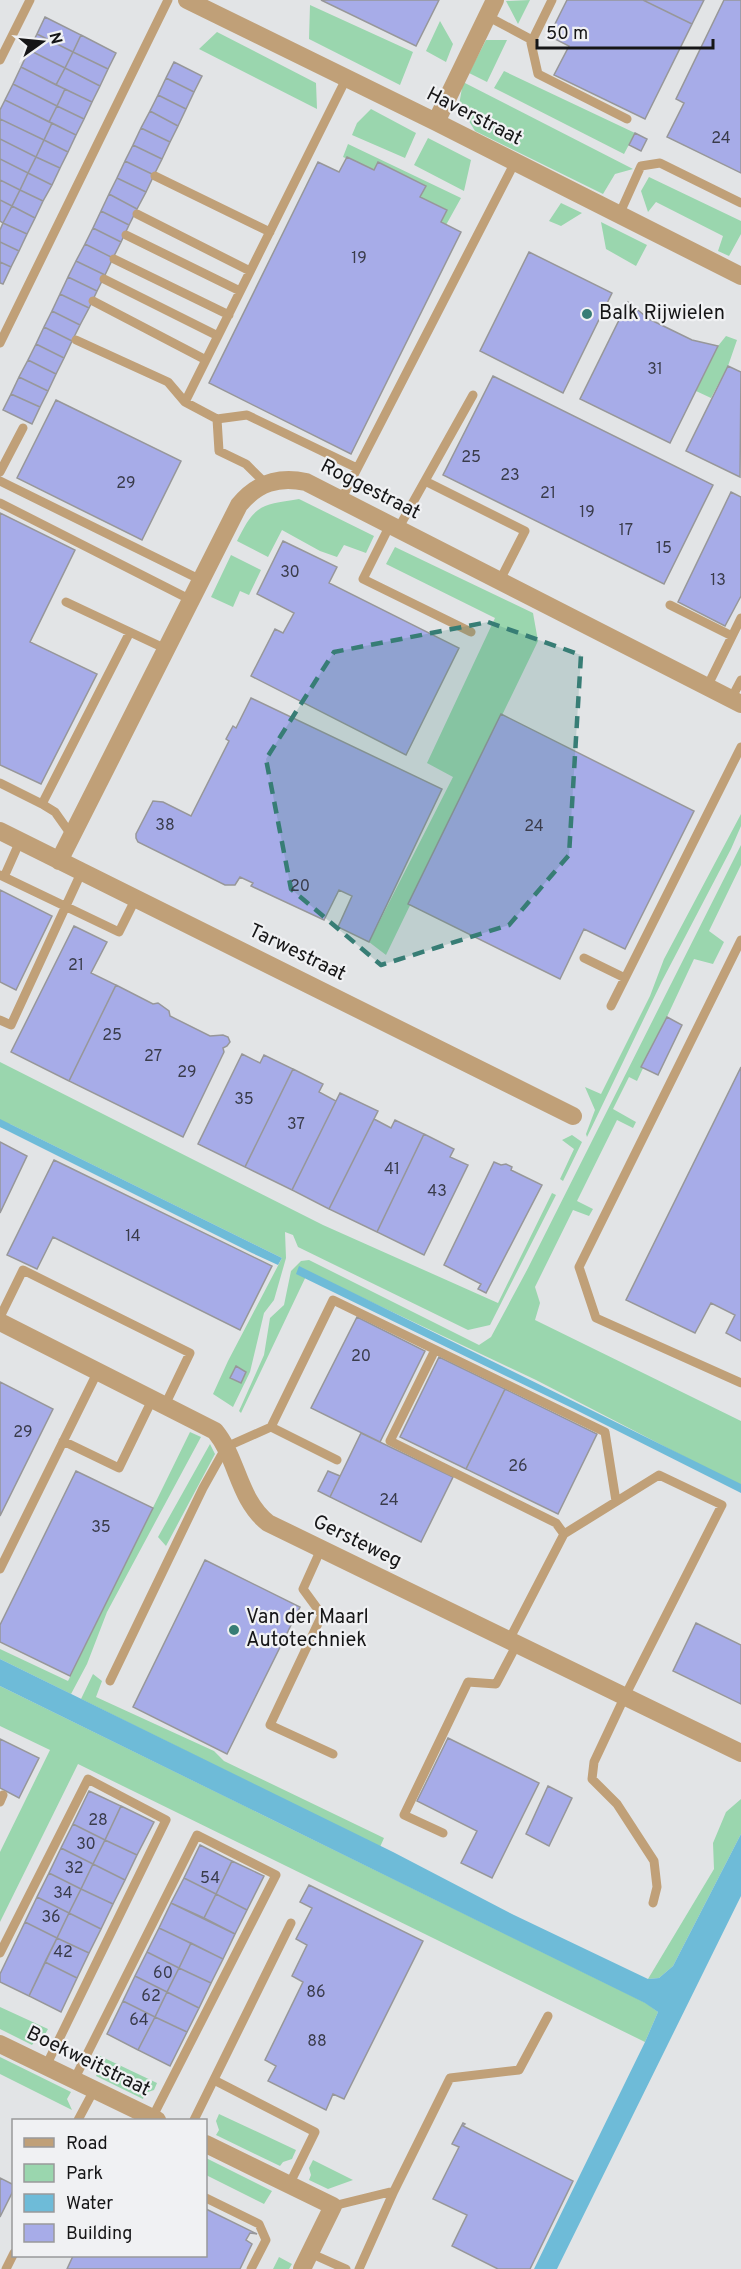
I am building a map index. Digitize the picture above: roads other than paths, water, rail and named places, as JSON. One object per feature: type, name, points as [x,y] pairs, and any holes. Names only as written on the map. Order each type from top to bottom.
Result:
[{"type":"street","name":"Haverstraat","points":[[187,0],[436,122],[741,276]]},
{"type":"street","points":[[436,122],[491,8]]},
{"type":"street","name":"Roggestraat","points":[[265,483],[278,479],[306,482],[736,701]]},
{"type":"street","points":[[59,861],[239,505],[246,496],[265,483]]},
{"type":"street","name":"Tarwestraat","points":[[0,831],[573,1116]]},
{"type":"street","name":"Gersteweg","points":[[0,1322],[215,1431],[226,1447],[256,1514],[268,1523],[741,1753]]},
{"type":"street","name":"Boekweitstraat","points":[[0,2044],[151,2119]]},
{"type":"street","points":[[207,2144],[333,2206],[306,2261]]},
{"type":"lane","points":[[0,60],[30,0]]},
{"type":"lane","points":[[0,343],[168,0]]},
{"type":"lane","points":[[552,0],[532,40],[538,74],[627,119]]},
{"type":"lane","points":[[491,8],[532,40]]},
{"type":"lane","points":[[185,402],[346,79]]},
{"type":"lane","points":[[341,500],[515,162]]},
{"type":"lane","points":[[619,214],[641,166],[660,163],[741,203]]},
{"type":"lane","points":[[155,176],[270,232]]},
{"type":"lane","points":[[137,214],[250,271]]},
{"type":"lane","points":[[126,235],[240,291]]},
{"type":"lane","points":[[114,260],[229,315]]},
{"type":"lane","points":[[104,279],[218,336]]},
{"type":"lane","points":[[93,301],[206,360]]},
{"type":"lane","points":[[76,340],[168,382],[185,402],[217,419],[247,415],[357,468]]},
{"type":"lane","points":[[471,632],[363,579],[425,481],[473,395]]},
{"type":"lane","points":[[217,419],[219,451],[246,464],[265,483]]},
{"type":"lane","points":[[0,472],[23,429]]},
{"type":"lane","points":[[0,481],[201,580]]},
{"type":"lane","points":[[425,481],[525,531],[500,580]]},
{"type":"lane","points":[[0,503],[191,600]]},
{"type":"lane","points":[[66,602],[166,649]]},
{"type":"lane","points":[[670,605],[732,636]]},
{"type":"lane","points":[[707,687],[741,618]]},
{"type":"lane","points":[[42,804],[130,632]]},
{"type":"lane","points":[[736,701],[741,680]]},
{"type":"lane","points":[[611,1006],[741,747]]},
{"type":"lane","points":[[0,783],[55,812],[72,836]]},
{"type":"lane","points":[[20,841],[2,876],[119,932],[136,898]]},
{"type":"lane","points":[[0,1020],[11,1025],[82,872]]},
{"type":"lane","points":[[741,940],[579,1267],[596,1318],[741,1383]]},
{"type":"lane","points":[[584,958],[625,978]]},
{"type":"lane","points":[[0,1317],[23,1270],[190,1353],[119,1468],[63,1441]]},
{"type":"lane","points":[[110,1681],[203,1488],[226,1447],[271,1427],[333,1300],[605,1432],[616,1502]]},
{"type":"lane","points":[[435,1350],[390,1441],[556,1523],[564,1534]]},
{"type":"lane","points":[[0,1569],[98,1371]]},
{"type":"lane","points":[[271,1427],[337,1460]]},
{"type":"lane","points":[[443,1833],[404,1815],[468,1682],[496,1684],[513,1642],[564,1534],[658,1475],[722,1505],[594,1762],[592,1779],[617,1804],[654,1861],[657,1887],[653,1903]]},
{"type":"lane","points":[[321,1549],[303,1589],[322,1615],[270,1725],[333,1754]]},
{"type":"lane","points":[[0,1953],[88,1779],[166,1820],[46,2066]]},
{"type":"lane","points":[[74,2080],[197,1835],[276,1875],[154,2119]]},
{"type":"lane","points":[[195,2119],[291,1923]]},
{"type":"lane","points":[[358,2269],[450,2078],[519,2070],[548,2016]]},
{"type":"lane","points":[[214,2080],[315,2132],[289,2185]]},
{"type":"lane","points":[[79,2119],[94,2090]]},
{"type":"lane","points":[[333,2206],[394,2191]]},
{"type":"lane","points":[[207,2198],[259,2224],[266,2240],[251,2269]]},
{"type":"lane","points":[[306,2261],[346,2269]]},
{"type":"water","points":[[0,1119],[282,1258],[278,1265],[252,1253],[0,1127]]},
{"type":"water","points":[[299,1266],[741,1484],[741,1493],[296,1274]]},
{"type":"water","points":[[0,1659],[393,1852],[514,1915],[648,1979],[659,1978],[673,1966],[741,1834],[741,1896],[557,2269],[534,2269],[658,2012],[645,2003],[0,1686]]},
{"type":"place","name":"Balk Rijwielen","points":[[587,314]]},
{"type":"place","name":"Van der Maarl Autotechniek","points":[[234,1630]]}]
